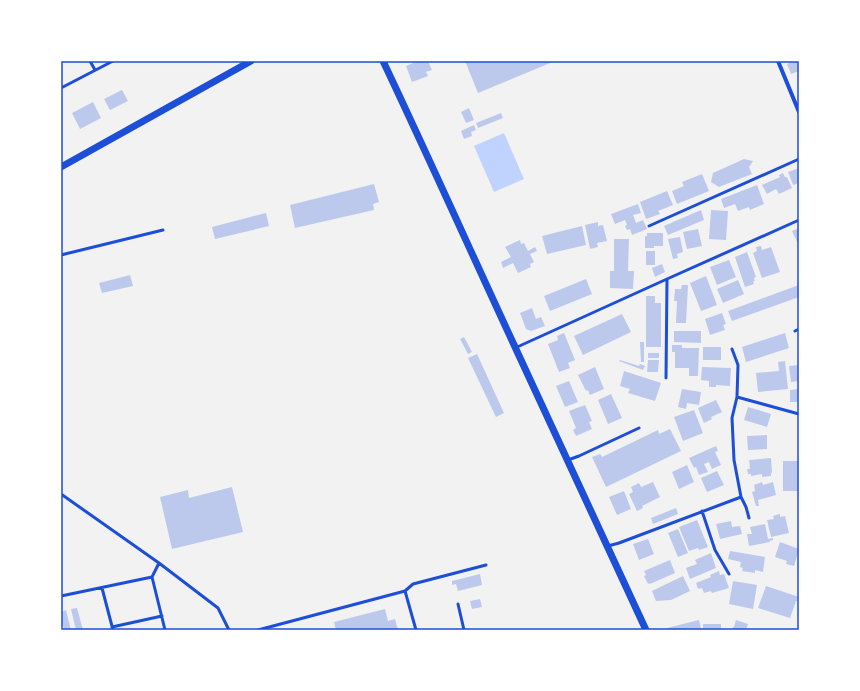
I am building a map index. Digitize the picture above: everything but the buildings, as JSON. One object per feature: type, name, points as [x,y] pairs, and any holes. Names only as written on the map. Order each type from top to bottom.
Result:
[{"type":"street","points":[[61,167],[251,61]]},
{"type":"street","points":[[383,61],[422,142],[515,348],[646,630]]},
{"type":"street","points":[[778,61],[799,112]]},
{"type":"lane","points":[[90,61],[96,70]]},
{"type":"lane","points":[[61,88],[113,61]]},
{"type":"lane","points":[[649,226],[799,159]]},
{"type":"lane","points":[[515,348],[799,220]]},
{"type":"lane","points":[[61,255],[163,230]]},
{"type":"lane","points":[[666,378],[667,279]]},
{"type":"lane","points":[[794,331],[799,329]]},
{"type":"lane","points":[[732,349],[738,365],[738,397],[732,418],[734,460],[741,497],[749,518]]},
{"type":"lane","points":[[738,397],[799,414]]},
{"type":"lane","points":[[568,460],[639,428]]},
{"type":"lane","points":[[61,494],[159,562],[218,608],[229,630]]},
{"type":"lane","points":[[608,546],[741,497]]},
{"type":"lane","points":[[702,511],[715,550],[729,574]]},
{"type":"lane","points":[[159,562],[152,577],[165,630]]},
{"type":"lane","points":[[258,630],[405,591],[413,584],[486,565]]},
{"type":"lane","points":[[61,596],[152,577]]},
{"type":"lane","points":[[102,588],[112,628],[162,616]]},
{"type":"lane","points":[[405,591],[416,630]]},
{"type":"lane","points":[[458,604],[464,630]]},
{"type":"water","points":[[504,133],[524,179],[494,192],[474,146]]}]
